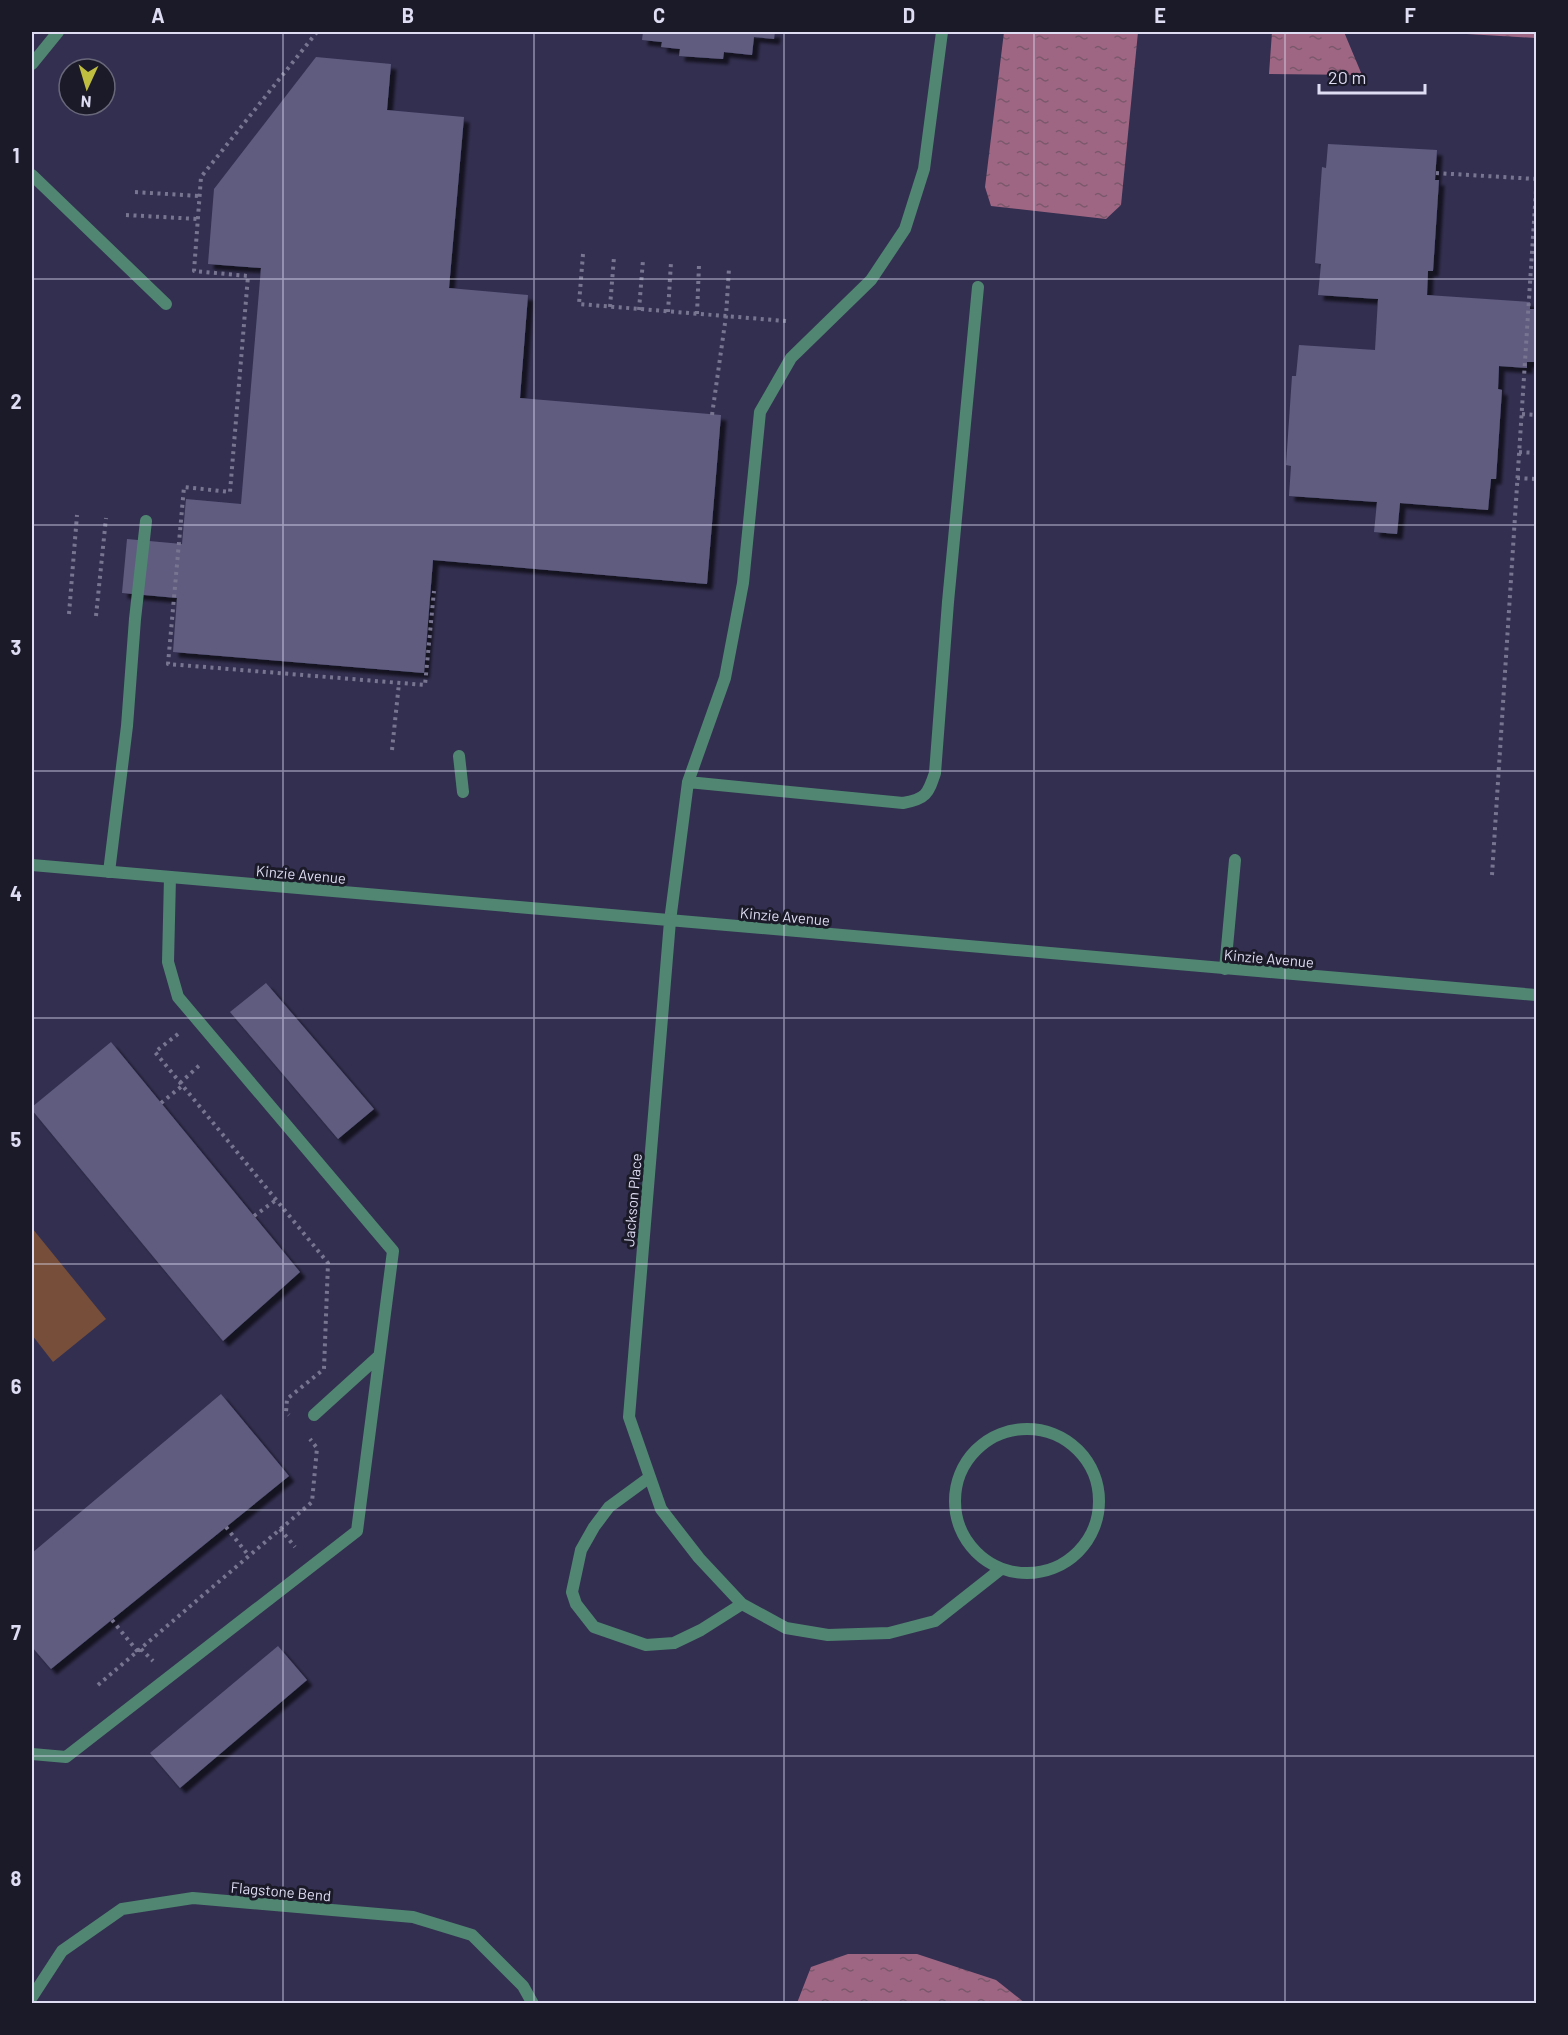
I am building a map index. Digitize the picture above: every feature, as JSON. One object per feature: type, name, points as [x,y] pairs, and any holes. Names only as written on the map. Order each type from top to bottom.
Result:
[{"type":"street","points":[[32,64],[58,32]]},
{"type":"street","name":"Jackson Place","points":[[942,32],[924,169],[905,229],[871,280],[791,358],[759,412],[743,583],[726,678],[688,782],[670,921],[629,1417],[661,1509],[699,1558],[742,1604],[786,1628],[828,1635],[889,1633],[935,1621],[1001,1569]]},
{"type":"street","points":[[32,175],[166,304]]},
{"type":"street","points":[[688,782],[903,803],[918,801],[929,792],[935,773],[949,591],[978,287]]},
{"type":"street","points":[[110,872],[127,726],[135,619],[146,520]]},
{"type":"street","points":[[459,756],[463,792]]},
{"type":"street","points":[[1225,969],[1235,860]]},
{"type":"street","name":"Kinzie Avenue","points":[[32,865],[1536,995]]},
{"type":"street","points":[[32,1754],[66,1757],[357,1531],[393,1251],[178,997],[168,962],[170,877]]},
{"type":"street","points":[[314,1415],[380,1356]]},
{"type":"street","points":[[1019,1430],[1043,1431],[1065,1440],[1083,1456],[1095,1477],[1099,1500],[1096,1523],[1085,1544],[1069,1560],[1048,1570],[1024,1574],[1001,1569],[981,1557],[965,1539],[959,1524],[956,1516],[955,1492],[962,1469],[976,1450],[996,1436],[1019,1430]]},
{"type":"street","points":[[650,1477],[609,1507],[594,1527],[581,1550],[572,1592],[576,1604],[594,1628],[646,1645],[674,1643],[701,1630],[742,1604]]},
{"type":"street","name":"Flagstone Bend","points":[[32,1997],[62,1951],[122,1909],[193,1898],[413,1917],[472,1935],[523,1986],[533,2004]]},
{"type":"path","points":[[317,32],[201,177],[194,271],[248,276],[230,492],[184,487],[168,664],[425,685],[434,591]]},
{"type":"path","points":[[1436,173],[1536,179]]},
{"type":"path","points":[[1492,876],[1517,478],[1534,257],[1536,190]]},
{"type":"path","points":[[135,192],[199,196]]},
{"type":"path","points":[[126,215],[197,219]]},
{"type":"path","points":[[583,254],[579,304],[786,321]]},
{"type":"path","points":[[610,307],[614,257]]},
{"type":"path","points":[[639,310],[643,260]]},
{"type":"path","points":[[668,312],[671,262]]},
{"type":"path","points":[[697,314],[699,265]]},
{"type":"path","points":[[712,415],[726,316],[729,268]]},
{"type":"path","points":[[1522,414],[1536,415]]},
{"type":"path","points":[[1519,452],[1536,453]]},
{"type":"path","points":[[1517,478],[1536,479]]},
{"type":"path","points":[[69,614],[77,515]]},
{"type":"path","points":[[96,616],[106,518]]},
{"type":"path","points":[[392,750],[399,683]]},
{"type":"path","points":[[155,1052],[328,1263],[324,1369],[287,1399],[286,1412],[294,1421]]},
{"type":"path","points":[[161,1104],[182,1086]]},
{"type":"path","points":[[254,1216],[276,1200]]},
{"type":"path","points":[[98,1685],[312,1502],[317,1448],[309,1439]]},
{"type":"path","points":[[226,1527],[249,1556]]},
{"type":"path","points":[[112,1620],[138,1652]]},
{"type":"shaded area","points":[[32,1228],[106,1319],[53,1362],[32,1335]]},
{"type":"water","points":[[1004,32],[1138,32],[1121,205],[1106,219],[991,206],[985,187]]},
{"type":"water","points":[[1272,32],[1344,32],[1362,75],[1269,74]]},
{"type":"water","points":[[1433,32],[1536,32],[1536,38]]},
{"type":"water","points":[[848,1954],[917,1954],[996,1980],[1025,2003],[797,2003],[811,1967]]},
{"type":"building","points":[[643,32],[775,32],[774,39],[754,37],[752,55],[724,52],[723,59],[679,56],[680,49],[661,47],[662,42],[642,40]]},
{"type":"building","points":[[316,57],[391,64],[387,110],[464,117],[449,288],[528,295],[520,398],[721,415],[707,584],[433,560],[424,673],[173,652],[177,598],[122,593],[127,539],[182,544],[186,499],[241,504],[261,268],[208,264],[214,189]]},
{"type":"building","points":[[1328,144],[1437,150],[1435,180],[1439,180],[1433,271],[1428,271],[1427,295],[1530,302],[1530,309],[1536,309],[1536,362],[1527,362],[1527,368],[1499,366],[1498,389],[1502,390],[1496,479],[1491,479],[1488,510],[1400,503],[1397,534],[1374,532],[1377,502],[1289,496],[1291,466],[1286,465],[1292,376],[1296,376],[1299,345],[1375,350],[1378,299],[1318,295],[1321,264],[1315,263],[1322,167],[1326,168]]},
{"type":"building","points":[[266,983],[374,1109],[338,1139],[230,1012]]},
{"type":"building","points":[[111,1042],[300,1272],[223,1341],[32,1110],[32,1107]]},
{"type":"building","points":[[221,1394],[289,1476],[51,1669],[32,1647],[32,1553]]},
{"type":"building","points":[[278,1646],[307,1680],[180,1788],[150,1753]]}]
